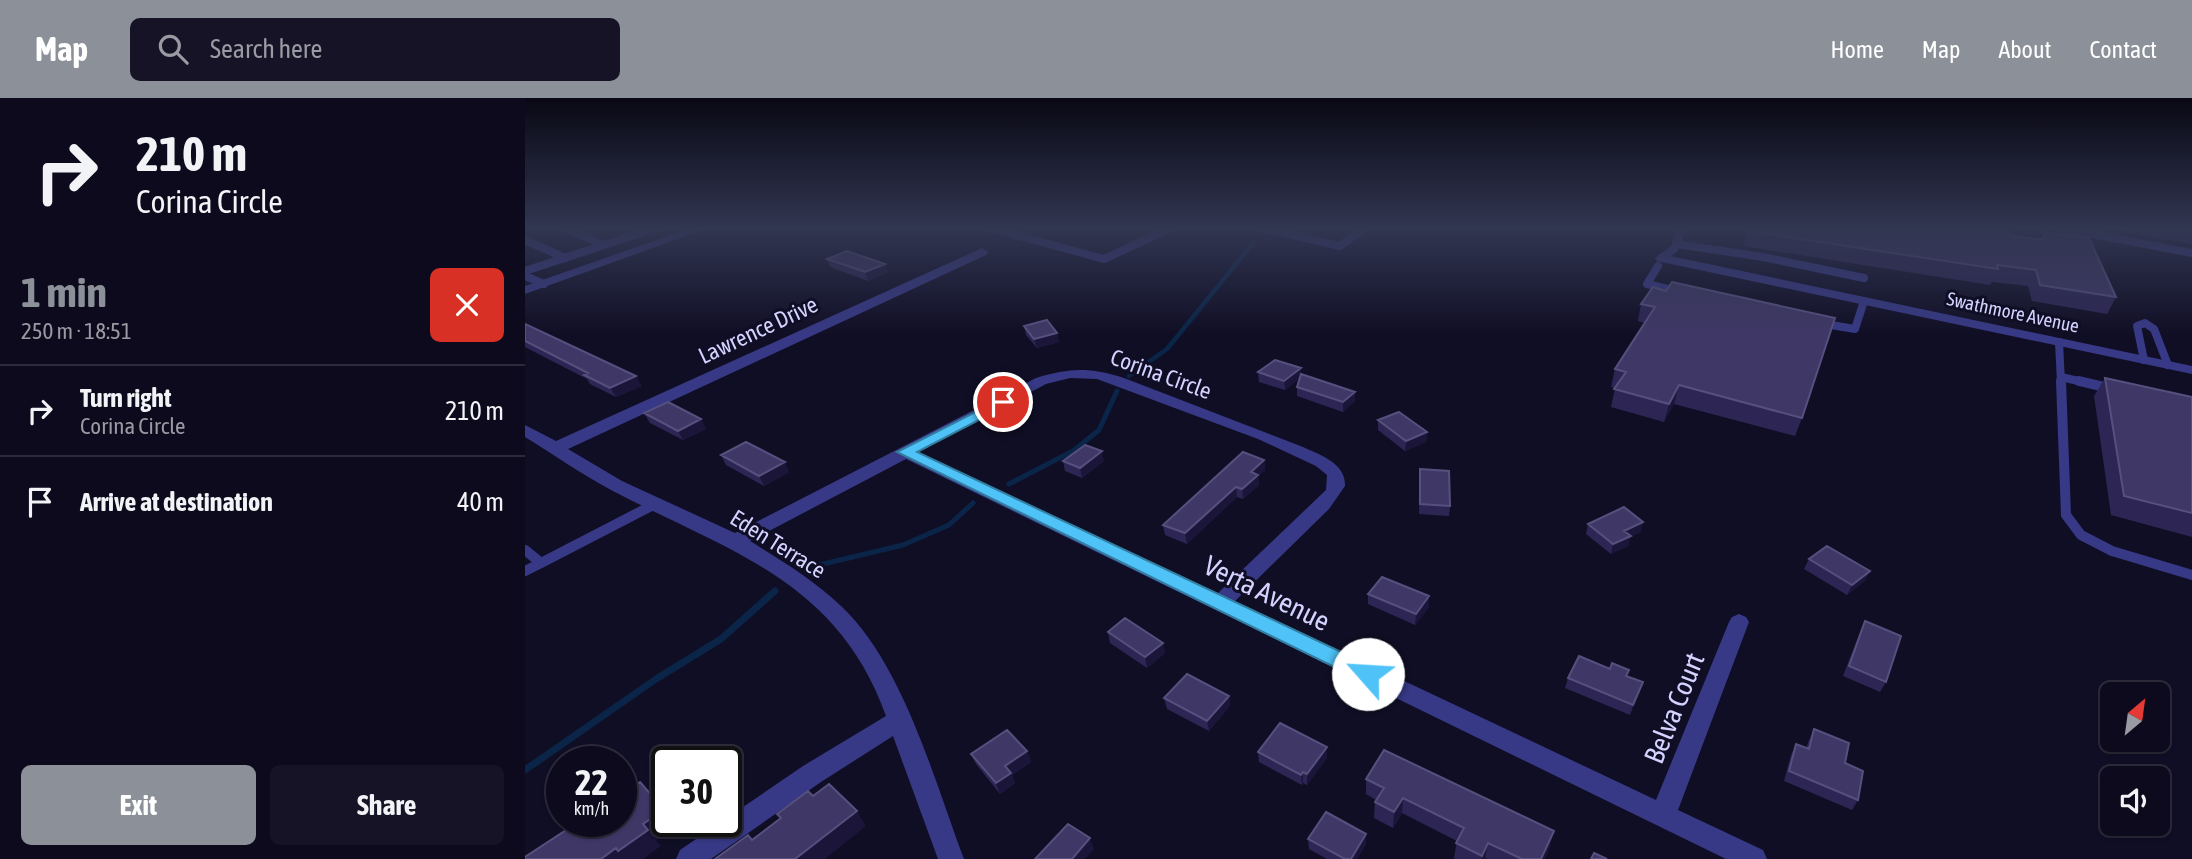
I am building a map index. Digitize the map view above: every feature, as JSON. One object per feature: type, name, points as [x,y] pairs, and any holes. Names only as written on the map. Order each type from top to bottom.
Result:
[{"type":"street","points":[[525,290],[602,264]]},
{"type":"street","name":"Lawrence Drive","points":[[553,449],[957,264]]},
{"type":"street","name":"Swathmore Avenue","points":[[1668,264],[1864,301],[2192,370]]},
{"type":"street","name":"Corina Circle","points":[[735,541],[1041,381],[1069,373],[1083,373],[1111,379],[1325,462],[1333,470],[1338,480],[1335,490],[1221,603]]},
{"type":"street","name":"Eden Terrace","points":[[525,430],[616,485],[735,541],[790,575],[835,612],[872,659],[888,690],[951,859]]},
{"type":"street","name":"Verta Avenue","points":[[905,452],[1754,859]]},
{"type":"street","name":"Belva Court","points":[[1663,815],[1739,622]]},
{"type":"street","points":[[689,859],[812,774],[899,720]]},
{"type":"lane","points":[[525,274],[551,264]]},
{"type":"lane","points":[[1659,264],[1647,284],[1689,293]]},
{"type":"lane","points":[[1794,264],[1864,278]]},
{"type":"lane","points":[[525,274],[544,284]]},
{"type":"lane","points":[[1804,319],[1856,329],[1864,301]]},
{"type":"lane","points":[[2144,360],[2137,326],[2145,323],[2154,329],[2168,365]]},
{"type":"lane","points":[[2059,342],[2066,515],[2081,535],[2112,551],[2192,575]]},
{"type":"lane","points":[[2061,377],[2126,392]]},
{"type":"lane","points":[[525,571],[656,504]]},
{"type":"lane","points":[[525,550],[541,563]]},
{"type":"building","points":[[840,264],[885,264],[865,272]]},
{"type":"building","points":[[1962,264],[2101,264],[2116,297],[2040,285],[2036,270],[1997,265],[1998,269]]},
{"type":"building","points":[[1672,282],[1835,318],[1802,418],[1679,385],[1669,404],[1614,389],[1626,372],[1615,369],[1655,307],[1641,304],[1653,287],[1666,291]]},
{"type":"building","points":[[1047,320],[1057,333],[1034,339],[1024,326]]},
{"type":"building","points":[[525,324],[636,376],[610,388],[584,375],[588,373],[525,341]]},
{"type":"building","points":[[1275,360],[1301,368],[1284,381],[1258,372]]},
{"type":"building","points":[[1301,374],[1355,392],[1343,402],[1297,387]]},
{"type":"building","points":[[2105,378],[2192,397],[2192,513],[2124,496]]},
{"type":"building","points":[[668,402],[701,419],[678,431],[644,413]]},
{"type":"building","points":[[1399,412],[1427,432],[1406,441],[1378,420]]},
{"type":"building","points":[[746,442],[785,462],[759,476],[721,455]]},
{"type":"building","points":[[1085,445],[1102,451],[1080,468],[1063,461]]},
{"type":"building","points":[[1243,452],[1264,460],[1251,472],[1258,475],[1242,489],[1236,487],[1185,533],[1163,525]]},
{"type":"building","points":[[1420,469],[1449,471],[1450,506],[1420,504]]},
{"type":"building","points":[[1624,507],[1643,522],[1624,531],[1631,536],[1613,544],[1588,524]]},
{"type":"building","points":[[1827,546],[1870,571],[1852,585],[1809,559]]},
{"type":"building","points":[[1382,577],[1429,596],[1416,614],[1368,594]]},
{"type":"building","points":[[1125,618],[1163,643],[1145,657],[1108,632]]},
{"type":"building","points":[[1865,621],[1901,636],[1886,682],[1849,666]]},
{"type":"building","points":[[1579,656],[1610,669],[1612,663],[1629,670],[1626,676],[1643,682],[1633,705],[1568,678]]},
{"type":"building","points":[[1187,674],[1229,696],[1207,721],[1164,698]]},
{"type":"building","points":[[1280,723],[1327,747],[1307,774],[1303,772],[1301,775],[1258,752]]},
{"type":"building","points":[[1814,729],[1849,743],[1845,763],[1863,771],[1858,800],[1789,771],[1796,744],[1809,749]]},
{"type":"building","points":[[1007,730],[1027,751],[1005,766],[1011,773],[996,783],[971,754]]},
{"type":"building","points":[[1384,750],[1554,831],[1541,859],[1522,859],[1488,843],[1482,856],[1456,843],[1464,828],[1403,798],[1394,812],[1375,802],[1384,788],[1366,779]]},
{"type":"building","points":[[640,782],[651,795],[651,819],[643,824],[648,830],[618,851],[616,848],[601,859],[525,859],[556,837],[637,837],[637,784]]},
{"type":"building","points":[[829,784],[857,811],[795,859],[715,859],[748,835],[752,840],[781,818],[777,814],[808,791],[813,796]]},
{"type":"building","points":[[1326,812],[1366,834],[1351,859],[1345,859],[1308,839]]},
{"type":"building","points":[[1068,824],[1090,838],[1072,859],[1035,859]]},
{"type":"building","points":[[1594,853],[1607,859],[1591,859]]},
{"type":"waterway","points":[[1129,376],[1167,349],[1236,264]]},
{"type":"waterway","points":[[1009,484],[1073,451],[1099,430],[1117,391]]},
{"type":"waterway","points":[[819,565],[903,545],[949,525],[973,503]]},
{"type":"waterway","points":[[525,770],[656,679],[721,639],[775,591]]},
{"type":"route","points":[[1003,402],[905,452],[1368,674]]}]
